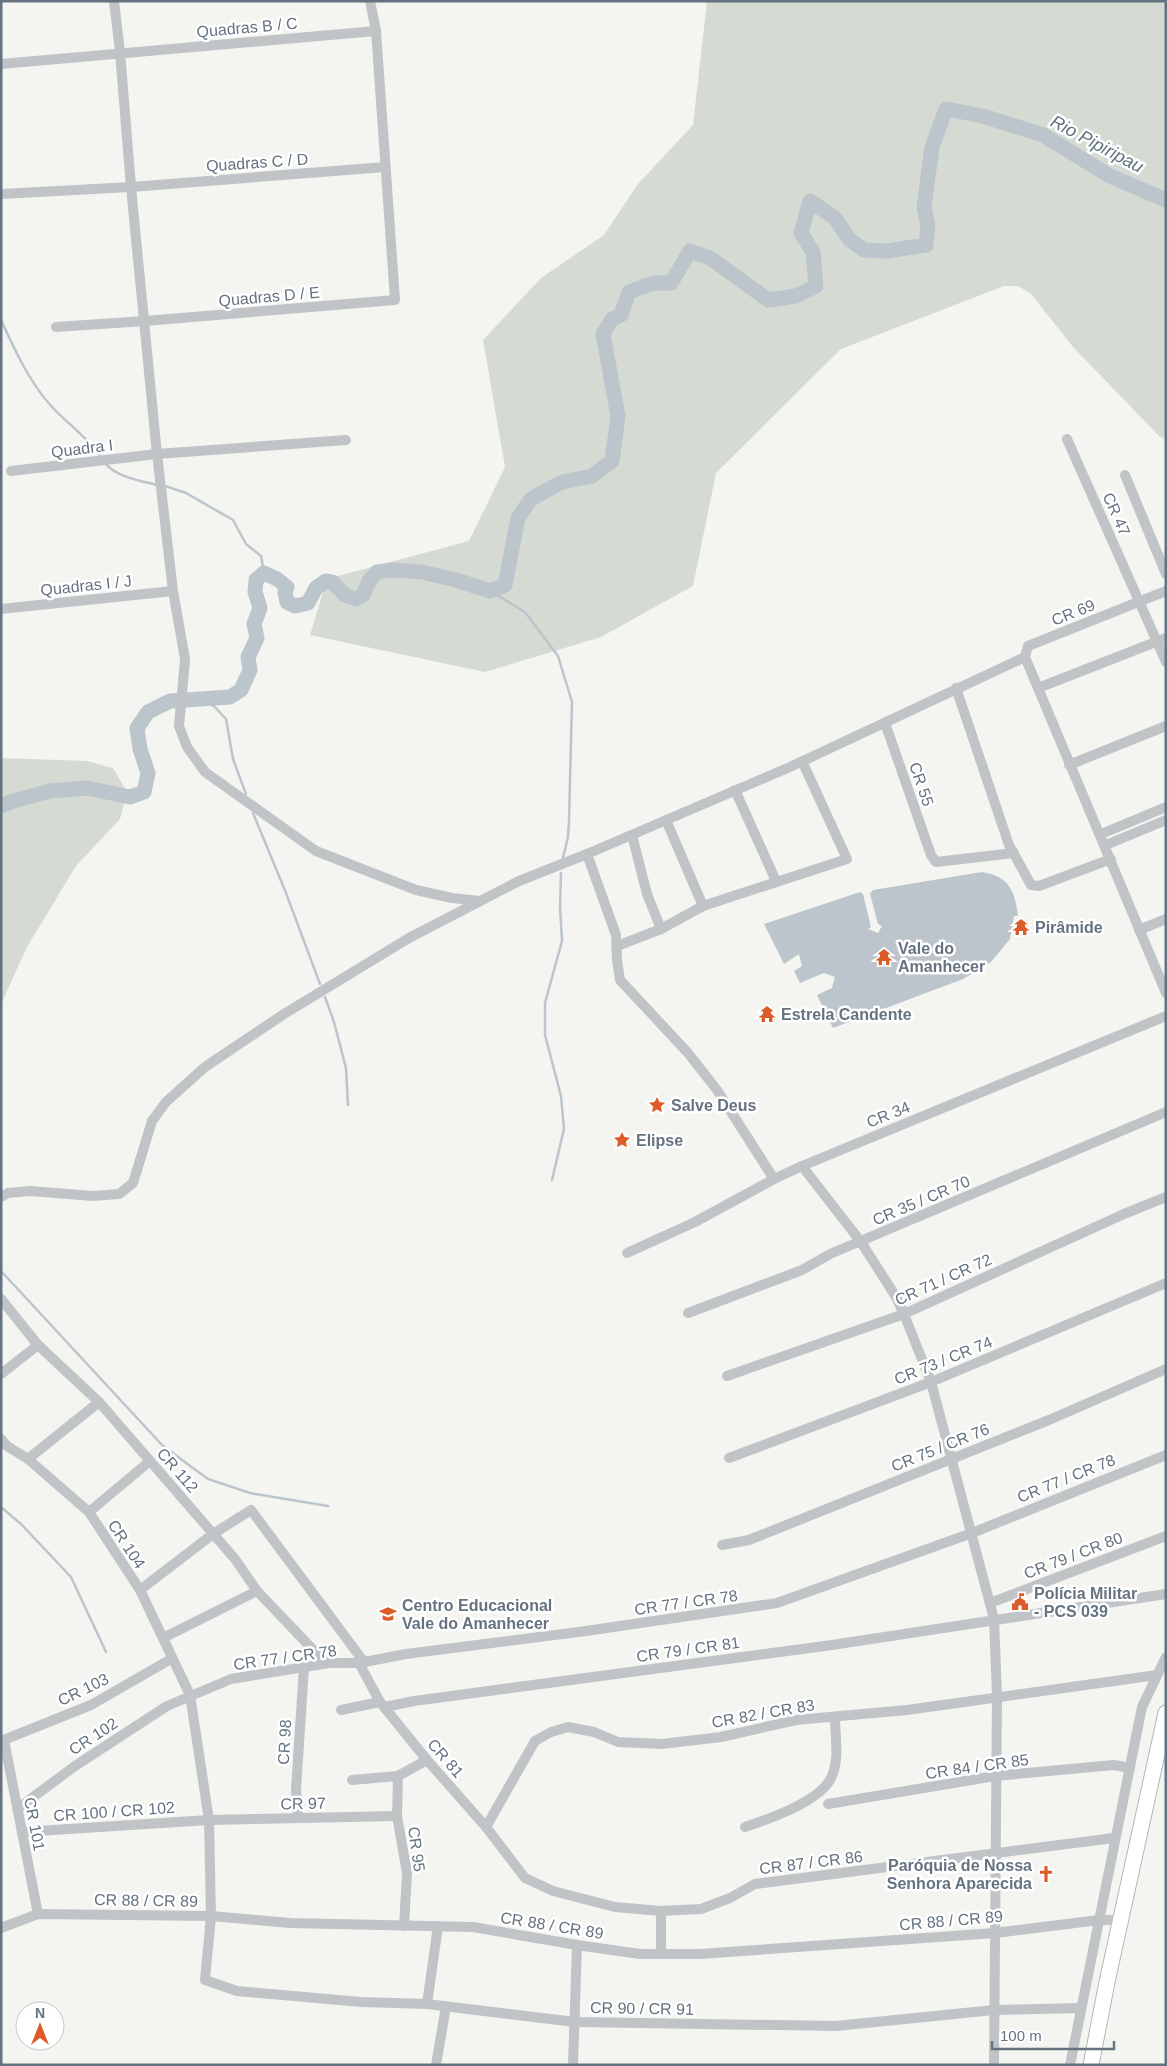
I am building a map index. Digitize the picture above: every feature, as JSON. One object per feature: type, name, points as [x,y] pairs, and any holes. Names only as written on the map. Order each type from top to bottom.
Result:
[{"type":"main road","points":[[1091,2065],[1120,1920],[1166,1713]]},
{"type":"street","points":[[114,1],[157,454],[173,591],[185,659],[179,726],[187,747],[205,772],[316,851],[416,890],[452,898],[480,901]]},
{"type":"street","points":[[370,1],[376,31],[385,167]]},
{"type":"street","name":"Quadras B / C","points":[[1,64],[120,52],[376,31]]},
{"type":"street","name":"Quadras C / D","points":[[1,194],[131,187],[385,167]]},
{"type":"street","name":"Quadras D / E","points":[[56,327],[395,300],[385,167]]},
{"type":"street","name":"CR 47","points":[[1068,439],[1139,601],[1161,640],[1166,662]]},
{"type":"street","name":"Quadra I","points":[[11,471],[157,454],[346,440]]},
{"type":"street","points":[[1125,475],[1166,574]]},
{"type":"street","name":"Quadras I / J","points":[[1,609],[173,591]]},
{"type":"street","points":[[1139,601],[1166,591]]},
{"type":"street","name":"CR 69","points":[[1026,656],[1028,646],[1139,601]]},
{"type":"street","points":[[1038,688],[1161,640]]},
{"type":"street","points":[[1,1197],[8,1193],[30,1191],[93,1196],[119,1194],[133,1183],[152,1121],[166,1102],[206,1067],[284,1014],[409,938],[519,881],[632,835],[802,761],[1026,656],[1166,993]]},
{"type":"street","points":[[956,688],[1009,846],[1031,885],[1039,886],[1111,859]]},
{"type":"street","name":"CR 55","points":[[885,723],[931,855],[936,862],[1014,853]]},
{"type":"street","points":[[1070,765],[1166,726]]},
{"type":"street","points":[[617,946],[661,929],[703,906],[847,859],[802,761]]},
{"type":"street","points":[[735,790],[776,881]]},
{"type":"street","points":[[1101,834],[1166,807]]},
{"type":"street","points":[[666,820],[703,906]]},
{"type":"street","points":[[1106,846],[1166,820]]},
{"type":"street","points":[[632,835],[647,894],[661,929]]},
{"type":"street","points":[[587,854],[616,935],[616,960],[620,980],[688,1053],[716,1090],[774,1179]]},
{"type":"street","points":[[1139,930],[1166,919]]},
{"type":"street","name":"CR 34","points":[[627,1252],[695,1222],[802,1166],[1166,1016]]},
{"type":"street","name":"CR 35 / CR 70","points":[[688,1313],[802,1270],[830,1254],[1166,1112]]},
{"type":"street","points":[[802,1166],[861,1242],[896,1297],[904,1314],[931,1382],[994,1619],[997,1696],[994,2065]]},
{"type":"street","name":"CR 71 / CR 72","points":[[726,1376],[904,1314],[1124,1214],[1166,1197]]},
{"type":"street","name":"CR 73 / CR 74","points":[[729,1458],[931,1382],[1166,1283]]},
{"type":"street","name":"CR 112","points":[[1,1299],[38,1345],[99,1402],[235,1559],[257,1591],[319,1656],[329,1663]]},
{"type":"street","points":[[1,1374],[38,1345]]},
{"type":"street","name":"CR 75 / CR 76","points":[[722,1545],[749,1540],[1049,1420],[1166,1369]]},
{"type":"street","points":[[28,1459],[99,1402]]},
{"type":"street","name":"CR 104","points":[[1,1439],[28,1459],[89,1512],[140,1590],[164,1638],[171,1659],[190,1695],[209,1820],[211,1916],[205,1980]]},
{"type":"street","name":"CR 77 / CR 78","points":[[190,1695],[231,1679],[329,1663],[362,1662],[406,1654],[586,1631],[777,1603],[972,1533],[1166,1455]]},
{"type":"street","points":[[89,1512],[150,1461]]},
{"type":"street","name":"CR 81","points":[[213,1534],[251,1510],[362,1662],[382,1704],[427,1760],[486,1826]]},
{"type":"street","points":[[140,1590],[213,1534]]},
{"type":"street","name":"CR 79 / CR 80","points":[[990,1603],[1166,1536]]},
{"type":"street","points":[[164,1638],[257,1591]]},
{"type":"street","name":"CR 79 / CR 81","points":[[341,1710],[832,1645],[1166,1594]]},
{"type":"street","points":[[1070,2065],[1114,1838],[1142,1707],[1166,1657]]},
{"type":"street","name":"CR 103","points":[[2,1740],[91,1705],[171,1659]]},
{"type":"street","name":"CR 98","points":[[298,1818],[296,1790],[304,1667]]},
{"type":"street","name":"CR 82 / CR 83","points":[[486,1826],[535,1742],[551,1732],[568,1727],[594,1732],[618,1742],[662,1744],[721,1737],[796,1720],[907,1710],[1157,1675]]},
{"type":"street","name":"CR 102","points":[[17,1809],[75,1766],[167,1706],[190,1695]]},
{"type":"street","points":[[745,1827],[796,1807],[823,1788],[831,1778],[835,1766],[835,1717]]},
{"type":"street","name":"CR 101","points":[[2,1740],[38,1914]]},
{"type":"street","points":[[352,1780],[398,1776],[427,1760]]},
{"type":"street","name":"CR 84 / CR 85","points":[[828,1804],[995,1776],[1114,1765],[1130,1768]]},
{"type":"street","name":"CR 95","points":[[398,1776],[397,1816],[407,1873],[404,1926]]},
{"type":"street","name":"CR 97","points":[[209,1820],[397,1816]]},
{"type":"street","name":"CR 100 / CR 102","points":[[22,1832],[209,1820]]},
{"type":"street","name":"CR 87 / CR 86","points":[[486,1826],[524,1878],[552,1892],[615,1907],[661,1911],[701,1909],[730,1898],[755,1884],[1114,1838]]},
{"type":"street","points":[[661,1911],[662,1954]]},
{"type":"street","name":"CR 88 / CR 89","points":[[1,1928],[38,1914],[211,1916],[290,1923],[473,1927],[640,1954],[700,1954],[995,1933],[1099,1920],[1120,1920]]},
{"type":"street","points":[[427,2004],[438,1926]]},
{"type":"street","points":[[573,2065],[577,1945]]},
{"type":"street","name":"CR 90 / CR 91","points":[[205,1980],[237,1991],[361,2002],[427,2004],[575,2022],[836,2026],[994,2010],[1081,2008]]},
{"type":"street","points":[[436,2065],[446,2006]]},
{"type":"shaded area","points":[[707,1],[1166,1],[1166,438],[1160,437],[1073,347],[1031,294],[1018,286],[1004,286],[841,349],[716,473],[693,586],[601,637],[485,672],[310,635],[327,579],[469,541],[505,467],[483,340],[541,278],[604,235],[638,184],[693,125]]},
{"type":"shaded area","points":[[1,758],[87,761],[113,768],[127,792],[120,819],[76,866],[27,947],[1,1004]]},
{"type":"shaded area","points":[[982,872],[999,877],[1009,886],[1015,899],[1018,916],[1014,916],[1010,939],[990,963],[963,979],[833,1028],[817,995],[832,988],[835,977],[824,973],[800,983],[794,971],[802,966],[799,954],[784,964],[764,924],[860,892],[863,894],[871,927],[868,929],[878,933],[882,926],[878,924],[870,894],[873,890]]},
{"type":"waterway","name":"Rio Pipiripau","points":[[1,806],[50,791],[87,788],[130,797],[144,792],[148,773],[140,749],[137,728],[148,712],[170,701],[230,697],[241,690],[250,670],[248,657],[257,638],[254,624],[260,608],[255,592],[256,580],[264,573],[277,579],[287,587],[285,592],[287,602],[295,606],[308,603],[316,588],[326,581],[332,582],[345,595],[356,599],[363,595],[369,581],[377,572],[393,570],[422,572],[490,591],[505,585],[518,518],[531,499],[562,482],[592,476],[612,461],[618,416],[603,334],[612,319],[621,315],[629,292],[653,283],[671,283],[690,251],[710,258],[768,300],[796,296],[816,286],[813,252],[801,233],[810,201],[835,218],[849,239],[864,250],[887,251],[926,245],[928,226],[924,207],[932,147],[946,109],[983,116],[1043,135],[1110,176],[1166,200]]},
{"type":"waterway","points":[[1,320],[36,387],[52,407],[84,437],[101,457]]},
{"type":"waterway","points":[[105,463],[122,475],[157,485]]},
{"type":"waterway","points":[[165,486],[186,493],[233,520],[246,544],[261,556],[264,573]]},
{"type":"waterway","points":[[490,591],[525,612],[558,656],[572,702],[569,821],[568,837],[563,858]]},
{"type":"waterway","points":[[198,699],[214,706],[226,719],[233,759],[246,794]]},
{"type":"waterway","points":[[253,813],[286,893],[320,984]]},
{"type":"waterway","points":[[552,1180],[564,1129],[561,1096],[545,1035],[545,1003],[562,941],[561,873]]},
{"type":"waterway","points":[[325,997],[334,1022],[346,1068],[348,1105]]},
{"type":"waterway","points":[[1,1271],[163,1446],[208,1479],[250,1493],[328,1506]]},
{"type":"waterway","points":[[1,1507],[21,1524],[71,1577],[106,1652]]},
{"type":"place","name":"Pirâmide","points":[[1021,927]]},
{"type":"place","name":"Vale do Amanhecer","points":[[884,957]]},
{"type":"place","name":"Estrela Candente","points":[[767,1014]]},
{"type":"place","name":"Salve Deus","points":[[657,1105]]},
{"type":"place","name":"Elipse","points":[[622,1140]]},
{"type":"place","name":"Polícia Militar - PCS 039","points":[[1020,1602]]},
{"type":"place","name":"Centro Educacional Vale do Amanhecer","points":[[388,1614]]},
{"type":"place","name":"Paróquia de Nossa Senhora Aparecida","points":[[1046,1874]]}]
